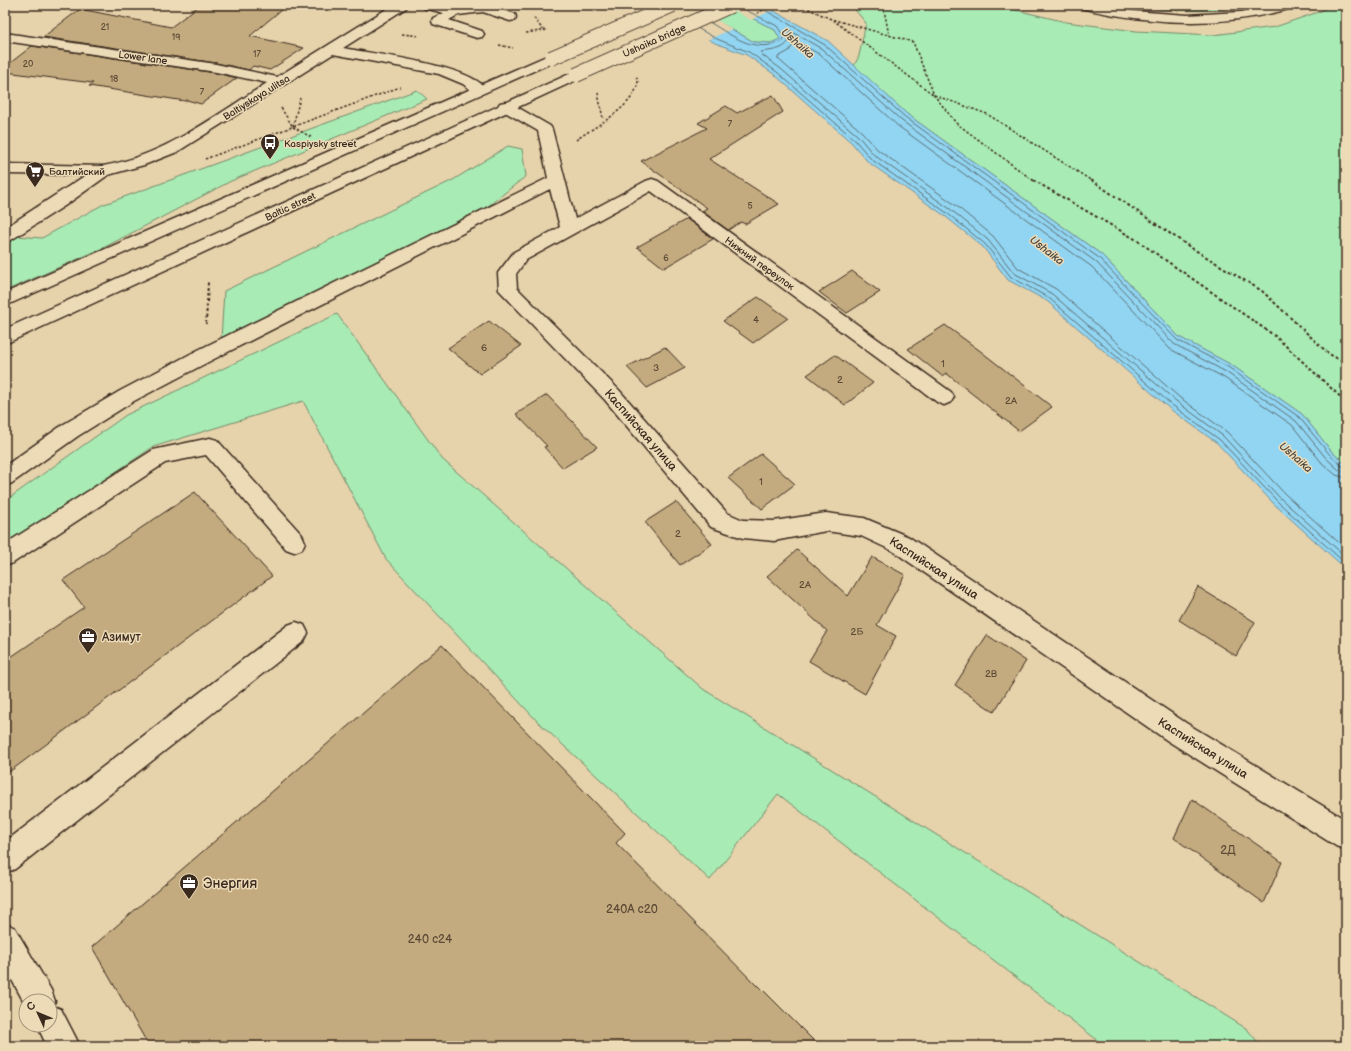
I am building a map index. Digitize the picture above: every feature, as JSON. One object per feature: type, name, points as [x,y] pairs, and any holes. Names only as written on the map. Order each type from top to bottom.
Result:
[{"type":"street","name":"Baltiyskaya ulitsa","points":[[103,171],[120,168],[139,162],[172,149],[402,5]]},
{"type":"street","points":[[428,5],[454,12]]},
{"type":"street","points":[[5,300],[479,89],[673,5]]},
{"type":"street","name":"Ushaika bridge","points":[[576,75],[732,5]]},
{"type":"street","points":[[1085,5],[1127,13],[1170,18],[1232,16],[1262,13],[1288,5]]},
{"type":"street","points":[[477,34],[438,21],[454,12],[484,8],[510,17]]},
{"type":"street","name":"Lower lane","points":[[5,37],[216,68],[280,82]]},
{"type":"street","points":[[332,50],[443,71],[468,81],[479,89]]},
{"type":"street","name":"Baltic street","points":[[5,337],[505,106],[576,75]]},
{"type":"street","points":[[505,106],[545,130],[556,180],[569,228]]},
{"type":"street","points":[[5,169],[103,171]]},
{"type":"street","points":[[5,236],[60,201],[103,171]]},
{"type":"street","points":[[5,477],[78,426],[127,396],[205,355],[556,180]]},
{"type":"street","name":"Нижний переулок","points":[[569,228],[652,184],[944,397]]},
{"type":"street","name":"Каспийская улица","points":[[569,228],[520,256],[507,273],[508,290],[612,395],[719,520],[743,529],[774,531],[826,522],[864,527],[901,544],[1177,732],[1346,836]]},
{"type":"street","points":[[5,556],[160,456],[210,446],[294,542]]},
{"type":"street","points":[[5,859],[296,633]]},
{"type":"street","points":[[5,938],[36,993]]},
{"type":"street","points":[[57,1033],[64,1046]]},
{"type":"path","points":[[800,5],[831,19],[913,42],[934,95],[987,114],[1071,166],[1190,247],[1262,290],[1329,354],[1346,363]]},
{"type":"path","points":[[883,5],[889,35]]},
{"type":"path","points":[[831,19],[934,95],[956,123],[1038,184],[1135,239],[1275,336],[1346,402]]},
{"type":"path","points":[[492,43],[515,49]]},
{"type":"path","points":[[572,143],[623,106],[633,96],[637,88],[638,80],[636,77]]},
{"type":"path","points":[[205,159],[404,86]]},
{"type":"path","points":[[599,97],[604,120]]},
{"type":"path","points":[[293,127],[313,138]]},
{"type":"path","points":[[205,355],[208,282]]},
{"type":"green space","points":[[689,5],[727,5],[775,30],[781,39],[771,43],[754,42]]},
{"type":"green space","points":[[851,5],[995,5],[1066,22],[1136,31],[1213,35],[1275,27],[1321,11],[1331,5],[1346,5],[1346,465],[1332,452],[1302,414],[1230,364],[1179,337],[1102,255],[907,114],[854,66],[859,56],[866,23]]},
{"type":"green space","points":[[1130,5],[1254,5],[1223,9],[1176,10]]},
{"type":"green space","points":[[417,90],[427,99],[231,181],[103,248],[5,291],[5,241],[16,236],[42,238],[102,205]]},
{"type":"green space","points":[[508,146],[522,149],[526,176],[487,207],[221,340],[224,291],[453,180]]},
{"type":"green space","points":[[337,314],[442,459],[703,689],[1247,1029],[1261,1046],[1105,1046],[778,794],[710,880],[539,723],[386,559],[303,401],[153,447],[5,546],[5,501],[126,415]]},
{"type":"water","name":"Ushaika","points":[[649,5],[689,5],[754,42],[771,43],[780,39],[775,30],[727,5],[763,5],[828,41],[907,114],[1102,255],[1179,337],[1230,364],[1302,414],[1332,452],[1346,465],[1346,569],[1274,504],[1217,443],[1170,409],[1047,301],[1008,280],[983,247],[945,216],[868,162],[852,143],[775,75],[747,55],[715,43]]},
{"type":"pier","points":[[647,5],[693,5],[732,29],[707,40]]},
{"type":"pier","points":[[725,5],[767,5],[775,9],[751,20]]},
{"type":"building","points":[[200,5],[287,5],[250,36],[304,48],[270,70],[253,66],[249,70],[216,63],[43,37],[80,9],[171,27]]},
{"type":"building","points":[[32,46],[216,73],[237,78],[201,104],[187,100],[185,101],[89,86],[93,83],[5,72],[5,67]]},
{"type":"building","points":[[773,95],[783,112],[709,159],[779,204],[745,224],[741,222],[728,230],[702,211],[707,208],[641,161],[707,128],[698,123],[726,106],[737,113]]},
{"type":"building","points":[[687,219],[713,239],[664,268],[637,247]]},
{"type":"building","points":[[852,271],[880,292],[847,313],[819,292]]},
{"type":"building","points":[[758,297],[788,318],[753,343],[723,321]]},
{"type":"building","points":[[489,321],[521,346],[480,374],[448,348]]},
{"type":"building","points":[[945,325],[1052,407],[1019,431],[946,373],[942,376],[908,349]]},
{"type":"building","points":[[665,347],[685,368],[647,388],[627,367]]},
{"type":"building","points":[[835,355],[873,383],[845,405],[807,375]]},
{"type":"building","points":[[547,395],[597,447],[563,468],[544,447],[547,446],[516,414]]},
{"type":"building","points":[[761,454],[795,484],[762,509],[728,478]]},
{"type":"building","points":[[195,492],[272,576],[5,775],[5,661],[84,607],[63,580]]},
{"type":"building","points":[[676,502],[712,544],[680,565],[645,522]]},
{"type":"building","points":[[797,550],[848,596],[872,557],[905,575],[877,625],[896,636],[865,694],[809,661],[827,631],[767,576]]},
{"type":"building","points":[[1198,587],[1255,622],[1236,656],[1179,620]]},
{"type":"building","points":[[987,635],[1026,661],[994,712],[955,685]]},
{"type":"building","points":[[442,645],[625,833],[616,843],[757,986],[758,985],[819,1046],[149,1046],[92,947]]},
{"type":"building","points":[[1192,799],[1282,862],[1264,903],[1174,838]]},
{"type":"place","name":"Kaspiysky street","points":[[270,160]]},
{"type":"place","name":"Балтийский","points":[[35,188]]},
{"type":"place","name":"Азимут","points":[[88,654]]},
{"type":"place","name":"Энергия","points":[[189,900]]}]
